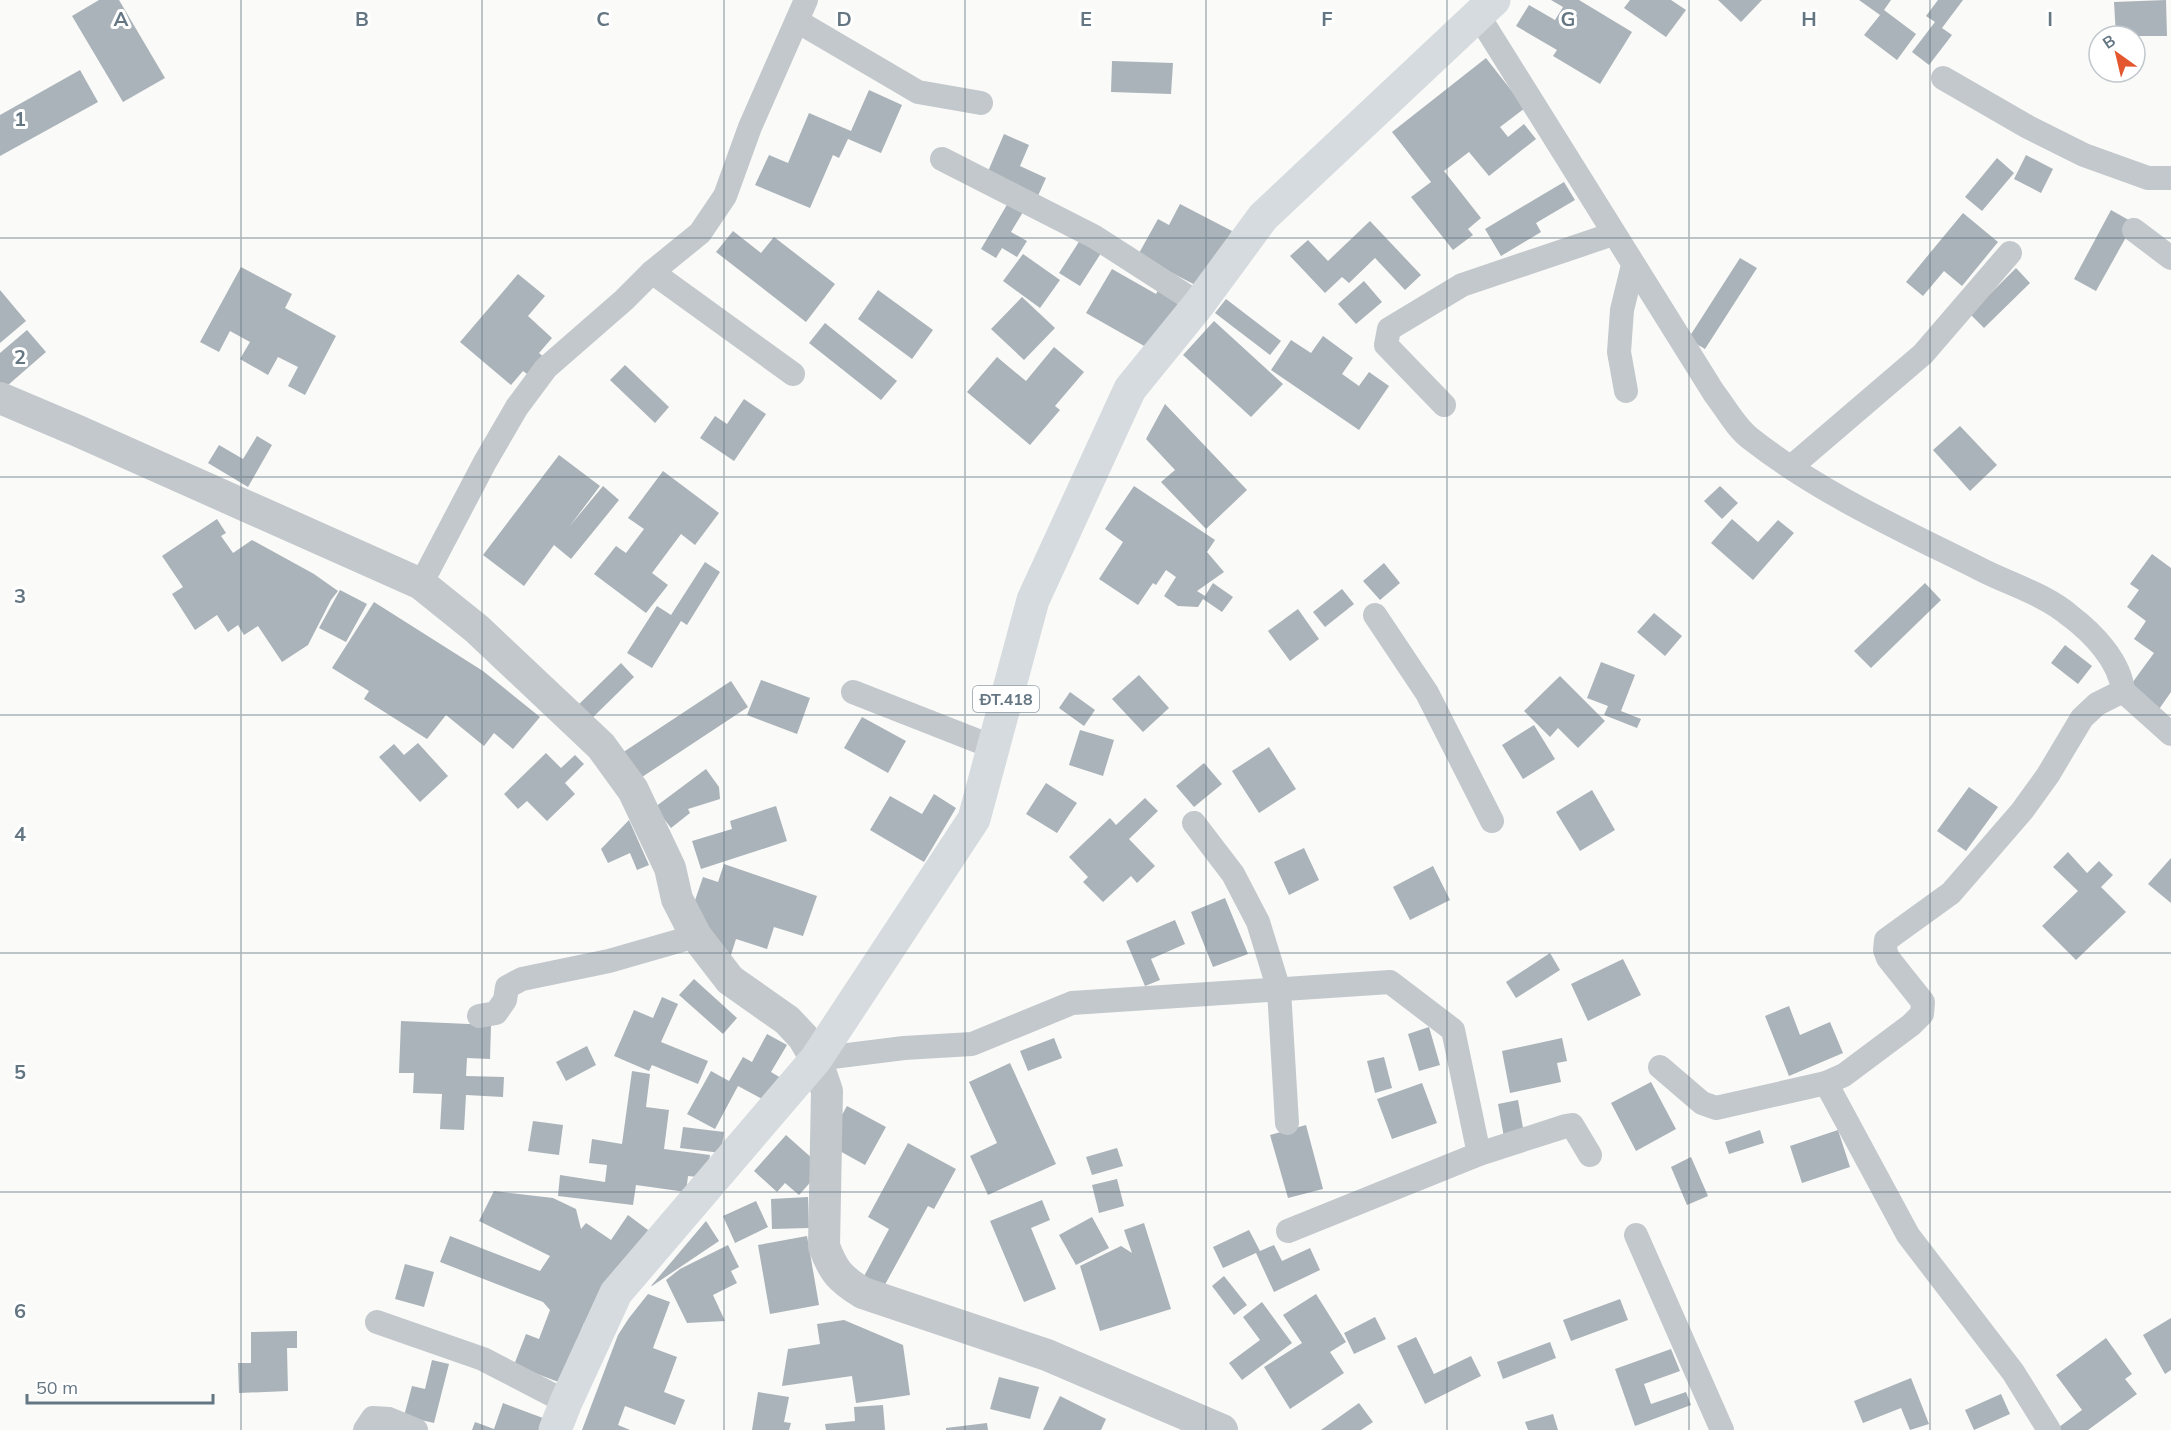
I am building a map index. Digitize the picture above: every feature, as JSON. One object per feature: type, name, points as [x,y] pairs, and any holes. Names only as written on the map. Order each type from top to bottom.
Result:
[{"type":"main road","name":"ĐT.418","points":[[561,1416],[616,1293],[816,1059],[974,819],[1033,600],[1130,389],[1199,304],[1263,217],[1486,8]]},
{"type":"street","points":[[1486,8],[1613,234],[1713,393],[1748,437],[1791,467],[1882,520],[2009,584],[2051,602],[2070,615],[2099,642],[2121,678],[2122,691],[2171,734]]},
{"type":"street","points":[[421,584],[490,453],[517,408],[546,368],[624,300],[652,272],[700,233],[725,196],[750,127],[801,11],[918,92],[981,103]]},
{"type":"street","points":[[1943,78],[2028,128],[2084,155],[2148,178],[2171,178]]},
{"type":"street","points":[[942,159],[1095,237],[1199,304]]},
{"type":"street","points":[[2134,230],[2171,258]]},
{"type":"street","points":[[1444,405],[1386,345],[1389,329],[1462,285],[1613,234]]},
{"type":"street","points":[[1791,467],[1923,354],[2010,253]]},
{"type":"street","points":[[1626,391],[1619,352],[1622,310],[1633,265]]},
{"type":"street","points":[[652,272],[793,374]]},
{"type":"street","points":[[0,398],[421,584],[477,629],[601,746],[633,790],[670,868],[677,899],[696,936],[730,980],[787,1020],[816,1059],[827,1090],[824,1246],[832,1267],[845,1282],[863,1293],[1047,1355],[1221,1430]]},
{"type":"street","points":[[1375,615],[1427,693],[1492,821]]},
{"type":"street","points":[[1660,1067],[1702,1103],[1716,1108],[1826,1083],[1844,1075],[1911,1025],[1922,1014],[1923,1002],[1888,958],[1885,950],[1886,940],[1951,893],[2022,811],[2048,775],[2082,718],[2097,704],[2122,691]]},
{"type":"street","points":[[853,692],[993,747]]},
{"type":"street","points":[[1194,823],[1233,874],[1258,922],[1279,990],[1287,1123]]},
{"type":"street","points":[[479,1016],[496,1013],[505,1000],[507,987],[522,979],[609,961],[696,936]]},
{"type":"street","points":[[816,1059],[904,1048],[972,1044],[1072,1003],[1390,982],[1453,1030],[1479,1154]]},
{"type":"street","points":[[1826,1083],[1908,1235],[2013,1372],[2049,1430]]},
{"type":"street","points":[[1288,1231],[1479,1154],[1572,1125],[1590,1155]]},
{"type":"street","points":[[1636,1235],[1722,1430]]},
{"type":"street","points":[[377,1322],[483,1359],[561,1416]]},
{"type":"street","points":[[365,1430],[373,1418],[389,1419],[416,1430]]},
{"type":"building","points":[[99,0],[119,0],[165,78],[123,102],[72,16]]},
{"type":"building","points":[[1551,0],[1579,0],[1632,32],[1600,84],[1553,56],[1557,50],[1516,26],[1529,5],[1555,20],[1563,7]]},
{"type":"building","points":[[1630,0],[1671,0],[1686,10],[1666,37],[1624,8]]},
{"type":"building","points":[[1718,0],[1762,0],[1741,22]]},
{"type":"building","points":[[1859,0],[1891,0],[1884,10],[1916,34],[1897,60],[1864,35],[1880,15]]},
{"type":"building","points":[[1938,0],[1963,0],[1942,28],[1952,35],[1929,65],[1912,52],[1935,22],[1926,16]]},
{"type":"building","points":[[2166,0],[2167,36],[2147,36],[2147,24],[2115,24],[2114,2]]},
{"type":"building","points":[[1486,58],[1525,108],[1500,127],[1508,137],[1524,124],[1536,139],[1489,176],[1469,152],[1444,171],[1481,218],[1468,229],[1473,235],[1453,250],[1411,197],[1431,182],[1392,132]]},
{"type":"building","points":[[1112,61],[1173,63],[1171,94],[1111,92]]},
{"type":"building","points":[[80,70],[98,102],[0,156],[0,115]]},
{"type":"building","points":[[869,90],[902,105],[881,153],[848,139],[839,158],[833,155],[810,208],[755,185],[769,155],[788,163],[809,113],[851,131]]},
{"type":"building","points":[[1004,134],[1029,145],[1020,166],[1046,178],[1037,198],[986,176]]},
{"type":"building","points":[[2026,155],[2053,169],[2041,193],[2014,179]]},
{"type":"building","points":[[1997,158],[2014,173],[1982,211],[1965,197]]},
{"type":"building","points":[[1564,182],[1575,200],[1536,223],[1541,232],[1501,256],[1485,229]]},
{"type":"building","points":[[1008,203],[1023,212],[1011,232],[1027,241],[1017,257],[1002,248],[996,258],[981,249]]},
{"type":"building","points":[[1180,204],[1232,231],[1201,288],[1138,255],[1158,219],[1169,225]]},
{"type":"building","points":[[2111,210],[2134,223],[2096,291],[2074,279]]},
{"type":"building","points":[[1963,213],[1998,242],[1962,286],[1944,271],[1923,296],[1906,282]]},
{"type":"building","points":[[1370,221],[1421,275],[1405,290],[1375,258],[1349,283],[1342,277],[1325,293],[1290,256],[1308,240],[1328,261]]},
{"type":"building","points":[[733,231],[761,253],[774,237],[835,284],[806,322],[716,252]]},
{"type":"building","points":[[1082,237],[1103,250],[1080,286],[1059,273]]},
{"type":"building","points":[[1023,254],[1060,280],[1040,308],[1003,281]]},
{"type":"building","points":[[1740,258],[1757,268],[1705,349],[1688,339]]},
{"type":"building","points":[[241,267],[292,294],[285,308],[336,336],[305,395],[288,386],[298,367],[278,357],[268,375],[240,359],[250,342],[230,331],[219,352],[200,342]]},
{"type":"building","points":[[2016,268],[2030,283],[1984,328],[1970,314]]},
{"type":"building","points":[[1112,269],[1156,294],[1160,286],[1183,300],[1153,351],[1086,313]]},
{"type":"building","points":[[518,274],[545,296],[528,316],[552,338],[539,353],[546,359],[531,377],[523,371],[511,385],[460,342]]},
{"type":"building","points":[[1364,281],[1382,302],[1356,324],[1338,304]]},
{"type":"building","points":[[0,290],[26,321],[0,343]]},
{"type":"building","points":[[878,290],[933,330],[912,359],[858,319]]},
{"type":"building","points":[[1022,297],[1055,328],[1024,360],[991,329]]},
{"type":"building","points":[[1226,299],[1281,341],[1270,355],[1215,313]]},
{"type":"building","points":[[1214,321],[1283,384],[1251,417],[1183,355]]},
{"type":"building","points":[[825,323],[897,381],[881,400],[809,343]]},
{"type":"building","points":[[27,330],[46,352],[0,392],[0,353]]},
{"type":"building","points":[[1323,336],[1353,358],[1342,374],[1359,386],[1369,372],[1389,386],[1359,430],[1271,370],[1291,340],[1311,353]]},
{"type":"building","points":[[1054,347],[1084,372],[1055,406],[1060,410],[1030,445],[967,392],[997,357],[1026,381]]},
{"type":"building","points":[[625,365],[669,407],[655,423],[610,380]]},
{"type":"building","points":[[744,399],[766,414],[734,461],[700,438],[715,416],[727,424]]},
{"type":"building","points":[[1165,404],[1247,490],[1206,529],[1161,482],[1175,470],[1146,439]]},
{"type":"building","points":[[1960,426],[1997,465],[1970,491],[1933,450]]},
{"type":"building","points":[[257,436],[272,445],[248,487],[208,463],[219,445],[243,459]]},
{"type":"building","points":[[559,455],[600,486],[569,527],[603,486],[619,500],[571,559],[554,545],[524,586],[483,555]]},
{"type":"building","points":[[663,471],[719,513],[695,545],[681,534],[652,573],[668,585],[646,613],[594,574],[616,546],[626,553],[644,529],[628,518]]},
{"type":"building","points":[[1134,486],[1215,540],[1207,552],[1224,572],[1197,591],[1205,596],[1213,583],[1233,597],[1222,612],[1203,599],[1198,607],[1178,606],[1164,596],[1176,577],[1166,570],[1156,585],[1153,583],[1138,605],[1099,579],[1123,542],[1105,529]]},
{"type":"building","points":[[1720,486],[1738,503],[1722,519],[1704,501]]},
{"type":"building","points":[[217,519],[226,533],[221,536],[233,553],[252,540],[314,574],[338,591],[308,645],[282,662],[258,626],[244,635],[238,625],[228,632],[217,615],[195,630],[172,594],[183,587],[162,556]]},
{"type":"building","points":[[1732,519],[1758,542],[1778,520],[1794,533],[1753,580],[1711,543]]},
{"type":"building","points":[[2152,554],[2171,568],[2171,692],[2157,712],[2127,690],[2154,653],[2134,639],[2146,621],[2127,607],[2139,590],[2130,584]]},
{"type":"building","points":[[705,562],[720,572],[687,625],[681,621],[652,668],[627,653],[657,606],[671,615]]},
{"type":"building","points":[[1384,563],[1400,583],[1380,600],[1363,581]]},
{"type":"building","points":[[1925,583],[1941,600],[1871,668],[1854,651]]},
{"type":"building","points":[[1342,589],[1354,604],[1325,627],[1313,612]]},
{"type":"building","points":[[340,590],[367,604],[346,642],[319,628]]},
{"type":"building","points":[[374,602],[483,671],[540,717],[513,749],[494,733],[484,746],[446,715],[427,739],[364,699],[369,691],[332,668]]},
{"type":"building","points":[[1298,609],[1319,639],[1290,661],[1268,631]]},
{"type":"building","points":[[1654,613],[1682,636],[1665,656],[1637,632]]},
{"type":"building","points":[[2065,645],[2092,666],[2078,684],[2051,663]]},
{"type":"building","points":[[1601,662],[1635,675],[1621,711],[1641,719],[1637,728],[1604,715],[1608,706],[1587,698]]},
{"type":"building","points":[[621,663],[634,677],[586,724],[572,711]]},
{"type":"building","points":[[1139,675],[1169,708],[1143,732],[1112,699]]},
{"type":"building","points":[[1560,676],[1605,721],[1578,748],[1558,728],[1550,737],[1524,711]]},
{"type":"building","points":[[761,680],[810,698],[797,734],[747,715]]},
{"type":"building","points":[[731,681],[748,707],[636,781],[619,755]]},
{"type":"building","points":[[1070,692],[1095,710],[1084,726],[1059,708]]},
{"type":"building","points":[[862,717],[906,741],[888,773],[844,748]]},
{"type":"building","points":[[1534,725],[1555,759],[1523,779],[1502,745]]},
{"type":"building","points":[[1080,730],[1114,740],[1103,776],[1069,765]]},
{"type":"building","points":[[418,743],[448,776],[420,802],[379,757],[394,744],[404,755]]},
{"type":"building","points":[[1269,747],[1296,789],[1259,813],[1232,771]]},
{"type":"building","points":[[546,753],[561,768],[575,755],[584,764],[565,783],[575,794],[547,821],[527,801],[518,809],[504,794]]},
{"type":"building","points":[[1204,763],[1222,784],[1194,807],[1176,786]]},
{"type":"building","points":[[706,769],[719,787],[720,799],[688,809],[690,813],[671,828],[655,807]]},
{"type":"building","points":[[1046,783],[1077,803],[1057,833],[1026,814]]},
{"type":"building","points":[[1969,787],[1998,807],[1966,851],[1937,831]]},
{"type":"building","points":[[1592,790],[1615,830],[1580,851],[1556,812]]},
{"type":"building","points":[[934,794],[956,808],[924,862],[870,830],[890,796],[922,814]]},
{"type":"building","points":[[1145,798],[1158,811],[1129,839],[1155,866],[1137,883],[1131,876],[1103,902],[1083,882],[1088,877],[1069,857],[1110,818],[1116,825]]},
{"type":"building","points":[[776,806],[787,841],[701,869],[692,841],[732,829],[730,821]]},
{"type":"building","points":[[629,820],[649,865],[637,870],[630,853],[608,863],[601,849]]},
{"type":"building","points":[[1304,848],[1319,880],[1289,895],[1274,862]]},
{"type":"building","points":[[2068,852],[2087,873],[2099,861],[2113,875],[2101,887],[2126,912],[2076,960],[2042,926],[2078,891],[2053,867]]},
{"type":"building","points":[[2171,858],[2171,903],[2148,884]]},
{"type":"building","points":[[724,864],[817,896],[803,936],[774,927],[767,949],[736,939],[729,961],[691,912],[703,877],[718,882]]},
{"type":"building","points":[[1433,866],[1450,900],[1410,920],[1393,887]]},
{"type":"building","points":[[1225,898],[1248,954],[1213,967],[1191,912]]},
{"type":"building","points":[[1175,920],[1185,944],[1151,959],[1160,980],[1145,986],[1126,941]]},
{"type":"building","points":[[1550,953],[1560,970],[1516,998],[1506,982]]},
{"type":"building","points":[[1623,959],[1641,995],[1588,1021],[1571,984]]},
{"type":"building","points":[[694,979],[737,1018],[723,1034],[679,995]]},
{"type":"building","points":[[662,997],[678,1004],[661,1042],[708,1061],[698,1084],[652,1065],[649,1071],[614,1056],[634,1010],[653,1018]]},
{"type":"building","points":[[1789,1006],[1800,1035],[1830,1022],[1843,1053],[1789,1076],[1765,1016]]},
{"type":"building","points":[[401,1021],[491,1025],[490,1059],[467,1058],[466,1076],[504,1077],[503,1097],[466,1095],[464,1130],[440,1129],[442,1094],[413,1093],[414,1073],[399,1073]]},
{"type":"building","points":[[1429,1027],[1440,1065],[1419,1071],[1408,1034]]},
{"type":"building","points":[[767,1034],[787,1045],[771,1072],[786,1081],[773,1105],[738,1086],[715,1129],[687,1114],[711,1071],[729,1081],[743,1057],[752,1062]]},
{"type":"building","points":[[1054,1038],[1062,1058],[1028,1071],[1020,1051]]},
{"type":"building","points":[[1562,1038],[1567,1061],[1557,1063],[1561,1082],[1510,1093],[1502,1051]]},
{"type":"building","points":[[587,1046],[596,1065],[566,1081],[556,1062]]},
{"type":"building","points":[[1384,1057],[1392,1088],[1375,1093],[1367,1061]]},
{"type":"building","points":[[1010,1063],[1056,1164],[988,1195],[970,1156],[997,1143],[969,1082]]},
{"type":"building","points":[[632,1071],[650,1074],[646,1107],[669,1110],[664,1149],[710,1155],[707,1178],[688,1176],[686,1192],[636,1185],[633,1205],[558,1196],[560,1175],[605,1182],[607,1165],[589,1163],[592,1139],[622,1144]]},
{"type":"building","points":[[1651,1082],[1676,1129],[1636,1151],[1611,1103]]},
{"type":"building","points":[[1422,1083],[1437,1123],[1392,1139],[1377,1099]]},
{"type":"building","points":[[1518,1100],[1525,1139],[1505,1143],[1498,1104]]},
{"type":"building","points":[[847,1106],[886,1127],[865,1165],[838,1150],[842,1142],[830,1136]]},
{"type":"building","points":[[533,1121],[563,1125],[559,1155],[528,1151]]},
{"type":"building","points":[[1306,1125],[1323,1189],[1288,1198],[1270,1135]]},
{"type":"building","points":[[683,1127],[724,1132],[721,1153],[680,1148]]},
{"type":"building","points":[[1760,1130],[1764,1143],[1729,1154],[1725,1142]]},
{"type":"building","points":[[1838,1130],[1850,1167],[1802,1183],[1790,1146]]},
{"type":"building","points":[[786,1135],[823,1168],[799,1195],[785,1183],[777,1192],[754,1171]]},
{"type":"building","points":[[908,1143],[956,1169],[934,1209],[928,1206],[882,1290],[862,1280],[889,1229],[868,1217]]},
{"type":"building","points":[[1117,1148],[1123,1166],[1092,1175],[1086,1157]]},
{"type":"building","points":[[1691,1157],[1708,1196],[1687,1205],[1671,1167]]},
{"type":"building","points":[[1117,1179],[1124,1206],[1099,1213],[1092,1185]]},
{"type":"building","points":[[494,1191],[553,1198],[576,1209],[581,1229],[586,1223],[611,1240],[628,1215],[656,1236],[589,1330],[584,1323],[561,1383],[514,1365],[526,1334],[539,1339],[550,1310],[543,1302],[440,1262],[450,1236],[540,1271],[550,1256],[479,1221]]},
{"type":"building","points":[[808,1197],[809,1228],[772,1229],[771,1199]]},
{"type":"building","points":[[1042,1200],[1050,1220],[1031,1228],[1056,1289],[1024,1302],[990,1221]]},
{"type":"building","points":[[756,1201],[768,1227],[735,1243],[723,1216]]},
{"type":"building","points":[[1092,1217],[1109,1248],[1076,1265],[1059,1235]]},
{"type":"building","points":[[706,1221],[719,1241],[651,1286]]},
{"type":"building","points":[[1144,1223],[1171,1309],[1100,1331],[1080,1266],[1121,1246],[1132,1253],[1124,1230]]},
{"type":"building","points":[[1249,1230],[1260,1251],[1274,1245],[1282,1261],[1310,1248],[1320,1270],[1274,1292],[1256,1253],[1223,1268],[1213,1247]]},
{"type":"building","points":[[807,1236],[819,1305],[770,1314],[758,1245]]},
{"type":"building","points":[[728,1245],[739,1267],[731,1271],[737,1283],[713,1295],[725,1321],[687,1323],[666,1280],[680,1269]]},
{"type":"building","points":[[405,1264],[434,1272],[424,1307],[395,1299]]},
{"type":"building","points":[[1224,1276],[1247,1305],[1234,1315],[1212,1286]]},
{"type":"building","points":[[648,1294],[670,1302],[653,1348],[677,1357],[664,1392],[685,1400],[675,1425],[625,1406],[618,1425],[630,1430],[582,1430],[618,1335]]},
{"type":"building","points":[[1316,1294],[1346,1342],[1330,1352],[1344,1373],[1290,1409],[1264,1367],[1302,1343],[1283,1315]]},
{"type":"building","points":[[1620,1299],[1628,1320],[1571,1341],[1563,1320]]},
{"type":"building","points":[[1262,1302],[1292,1343],[1242,1380],[1229,1363],[1260,1340],[1243,1317]]},
{"type":"building","points":[[1375,1317],[1386,1339],[1354,1354],[1344,1333]]},
{"type":"building","points":[[2171,1318],[2171,1370],[2165,1374],[2143,1335]]},
{"type":"building","points":[[844,1320],[903,1345],[910,1395],[856,1403],[852,1376],[782,1386],[788,1349],[820,1344],[817,1324]]},
{"type":"building","points":[[297,1331],[297,1348],[287,1348],[288,1391],[239,1393],[238,1363],[251,1363],[251,1332]]},
{"type":"building","points":[[1416,1337],[1434,1374],[1471,1356],[1481,1376],[1425,1404],[1397,1346]]},
{"type":"building","points":[[2106,1338],[2132,1374],[2125,1379],[2137,1394],[2088,1430],[2055,1430],[2082,1410],[2056,1375]]},
{"type":"building","points":[[1550,1342],[1556,1358],[1503,1379],[1497,1362]]},
{"type":"building","points":[[1671,1349],[1680,1371],[1644,1384],[1651,1404],[1686,1392],[1691,1405],[1635,1426],[1615,1369]]},
{"type":"building","points":[[432,1360],[449,1364],[434,1423],[404,1416],[412,1386],[425,1389]]},
{"type":"building","points":[[999,1377],[1039,1387],[1030,1419],[990,1409]]},
{"type":"building","points":[[1911,1378],[1929,1424],[1910,1430],[1901,1408],[1863,1423],[1854,1401]]},
{"type":"building","points":[[758,1392],[789,1397],[784,1422],[791,1423],[789,1430],[752,1430]]},
{"type":"building","points":[[2001,1394],[2010,1414],[1974,1430],[1965,1410]]},
{"type":"building","points":[[1060,1396],[1106,1419],[1101,1430],[1043,1430]]},
{"type":"building","points":[[503,1403],[551,1421],[548,1430],[472,1430],[475,1422],[494,1429]]},
{"type":"building","points":[[1359,1403],[1373,1422],[1361,1430],[1321,1430]]},
{"type":"building","points":[[883,1405],[885,1430],[826,1430],[825,1424],[855,1421],[854,1407]]},
{"type":"building","points":[[1553,1414],[1558,1430],[1528,1430],[1525,1422]]},
{"type":"building","points":[[987,1423],[988,1430],[946,1430],[946,1428]]}]
